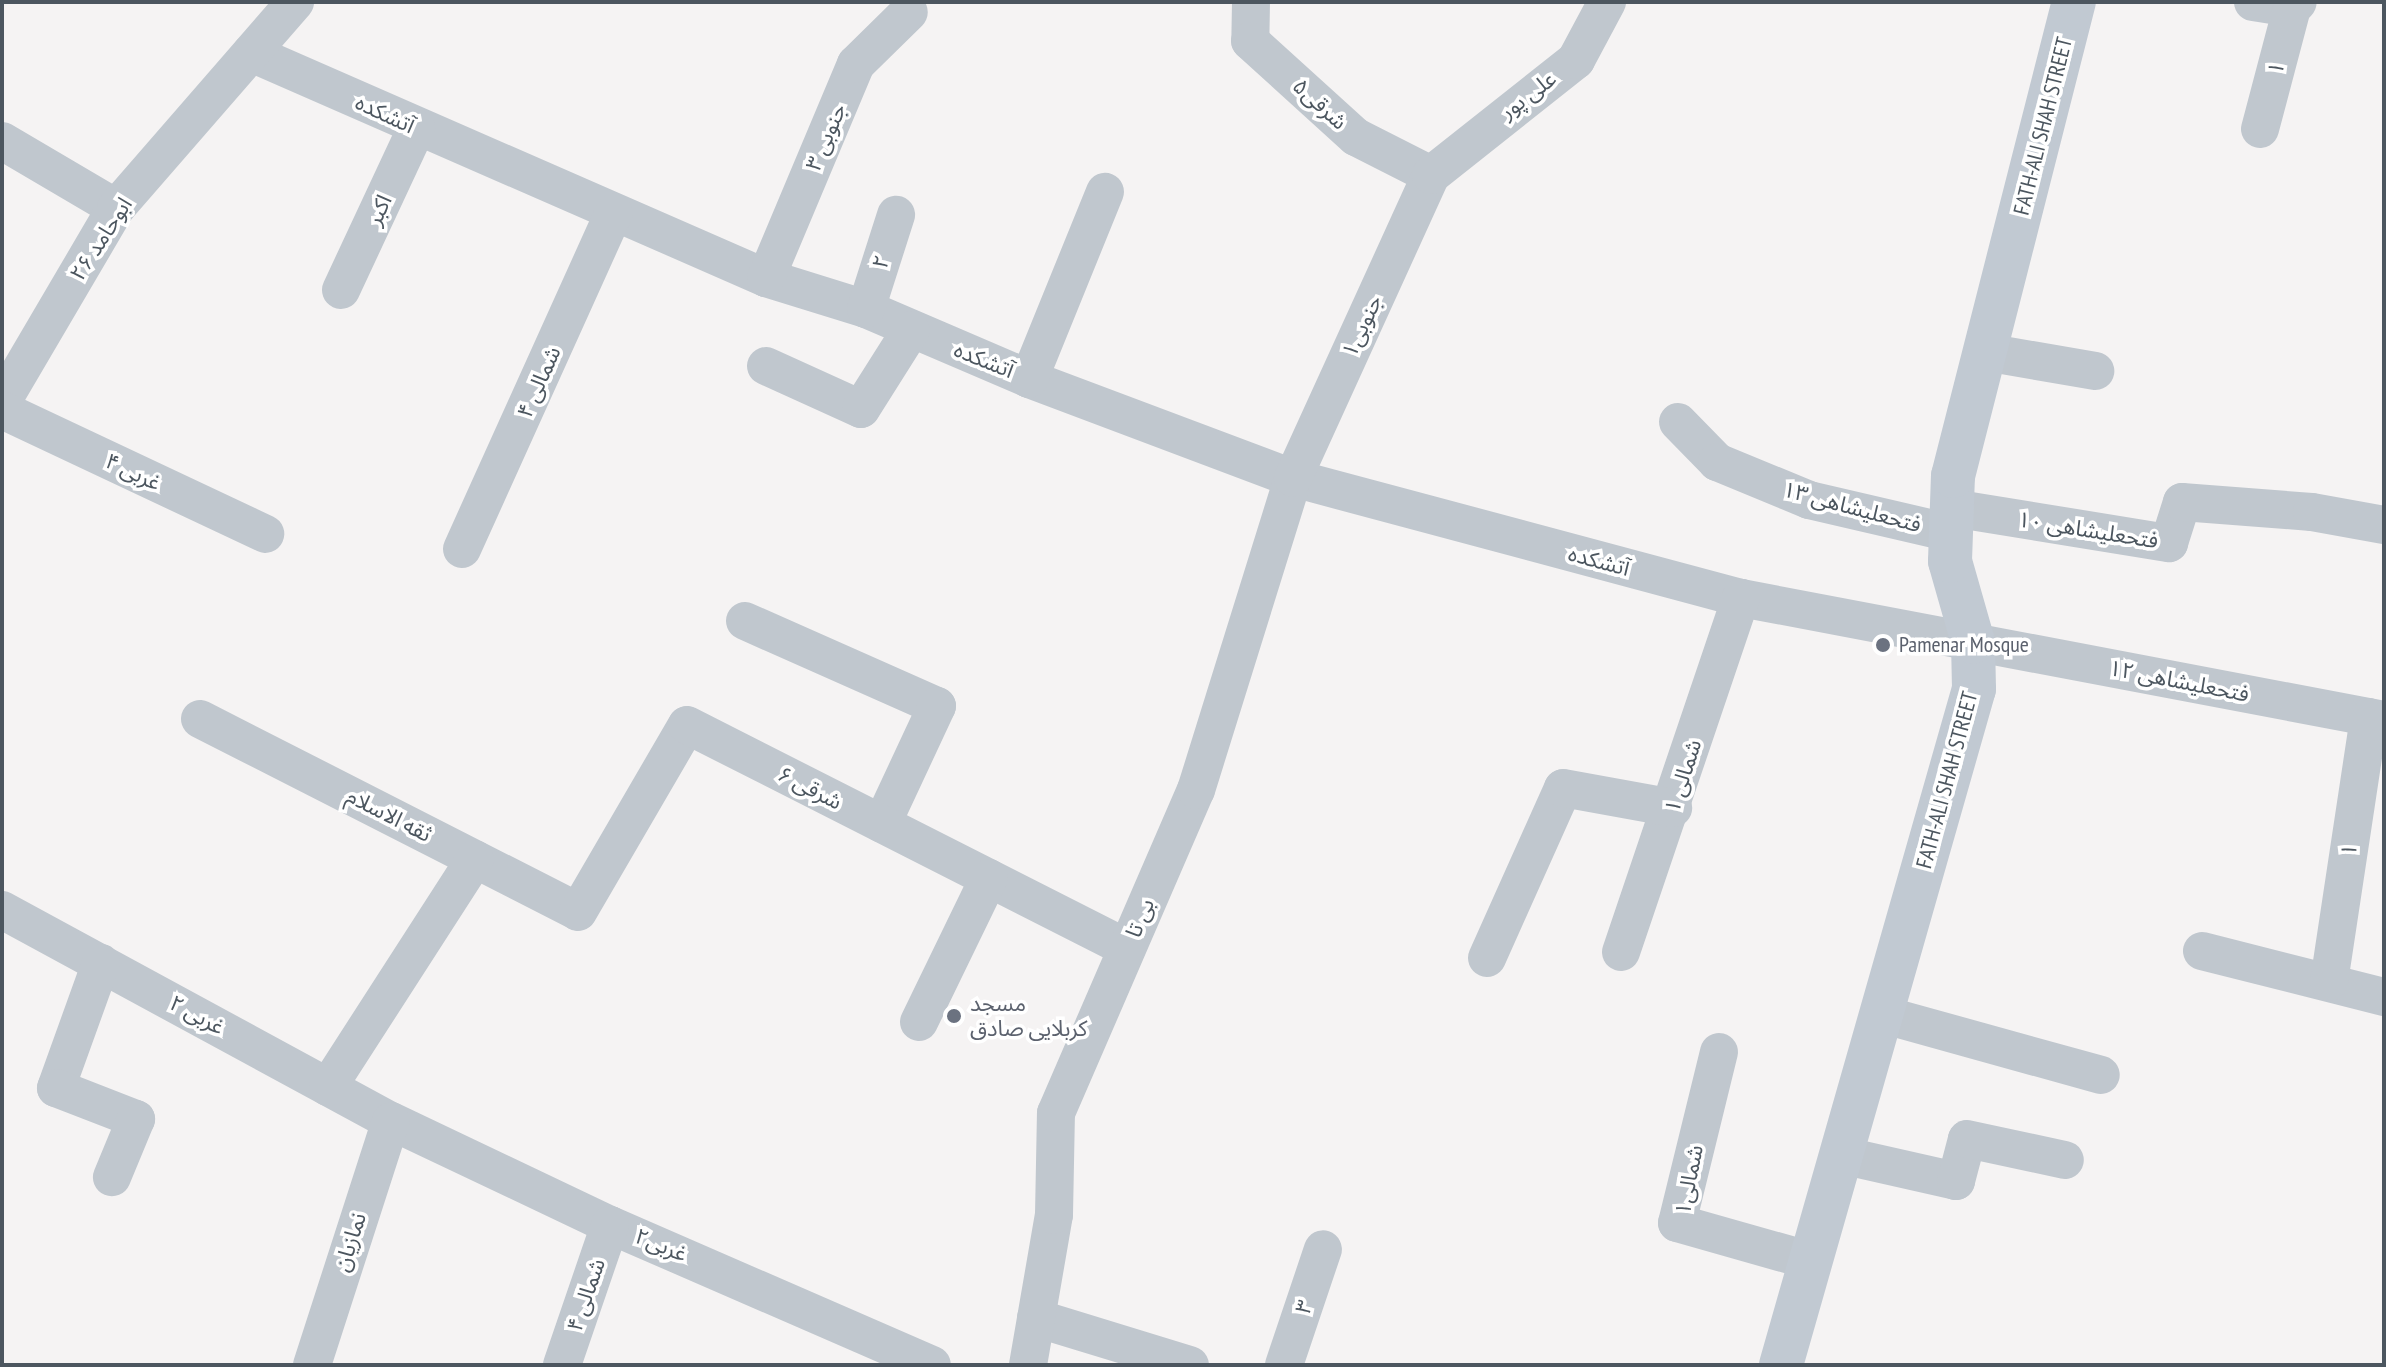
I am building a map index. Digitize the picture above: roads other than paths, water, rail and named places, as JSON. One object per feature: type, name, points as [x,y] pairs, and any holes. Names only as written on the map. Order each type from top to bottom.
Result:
[{"type":"street","name":"ابوحامد ۲۶","points":[[2,402],[116,208],[295,2]]},
{"type":"street","name":"شرقی۵","points":[[1251,2],[1250,41],[1356,137],[1431,175]]},
{"type":"street","name":"علی پور","points":[[1431,175],[1576,60],[1607,2]]},
{"type":"street","name":"FATH-ALI SHAH STREET","points":[[1781,1365],[1974,689],[1973,642],[1950,561],[1953,476],[2074,2]]},
{"type":"street","points":[[2253,2],[2295,5]]},
{"type":"street","name":"۱","points":[[2260,129],[2295,5]]},
{"type":"street","name":"۳ جنوبی","points":[[766,278],[856,64],[909,12]]},
{"type":"street","name":"آتشکده","points":[[251,53],[416,129],[766,278],[866,309],[1029,379],[1293,478],[1741,598],[1973,642]]},
{"type":"street","name":"اکبر","points":[[341,290],[416,129]]},
{"type":"street","points":[[2,141],[116,208]]},
{"type":"street","name":"جنوبی۱","points":[[1293,478],[1431,175]]},
{"type":"street","points":[[1029,379],[1105,192]]},
{"type":"street","name":"۴ شمالی","points":[[462,549],[614,213]]},
{"type":"street","name":"۲","points":[[866,309],[896,215]]},
{"type":"street","points":[[766,366],[861,409],[911,330]]},
{"type":"street","points":[[1985,352],[2095,371]]},
{"type":"street","name":"۴ غربی","points":[[2,410],[265,534]]},
{"type":"street","name":"فتحعلیشاهی ۱۳","points":[[1678,422],[1717,462],[1809,500],[1951,520]]},
{"type":"street","name":"بی تا","points":[[1028,1365],[1054,1215],[1056,1113],[1196,790],[1293,478]]},
{"type":"street","name":"فتحعلیشاهی ۱۰","points":[[1951,520],[2169,543],[2182,502],[2312,512],[2384,525]]},
{"type":"street","name":"۱ شمالی","points":[[1621,952],[1673,808],[1741,598]]},
{"type":"street","points":[[745,621],[937,706],[882,824]]},
{"type":"street","name":"فتحعلیشاهی ۱۲","points":[[1973,642],[2377,718]]},
{"type":"street","name":"۱","points":[[2329,982],[2377,718]]},
{"type":"street","name":"ثقه الاسلام","points":[[200,719],[578,912]]},
{"type":"street","name":"۶ شرقی","points":[[578,912],[687,725],[1127,948]]},
{"type":"street","points":[[1487,958],[1563,788],[1673,808]]},
{"type":"street","points":[[328,1087],[475,859]]},
{"type":"street","points":[[919,1022],[989,878]]},
{"type":"street","name":"۲ غربی","points":[[2,910],[391,1121]]},
{"type":"street","points":[[2202,951],[2384,997]]},
{"type":"street","points":[[101,963],[56,1088],[136,1119],[112,1177]]},
{"type":"street","points":[[1881,1014],[2101,1075]]},
{"type":"street","name":"شمالی۱","points":[[1719,1052],[1677,1223],[1811,1261]]},
{"type":"street","name":"غربی۲","points":[[391,1121],[610,1225],[932,1365]]},
{"type":"street","name":"نمازیان","points":[[312,1365],[391,1121]]},
{"type":"street","points":[[1841,1155],[1956,1181],[1967,1139],[2065,1160]]},
{"type":"street","name":"۴ شمالی","points":[[562,1365],[610,1225]]},
{"type":"street","name":"۳","points":[[1284,1365],[1323,1249]]},
{"type":"street","points":[[1036,1318],[1190,1365]]},
{"type":"place","name":"Pamenar Mosque","points":[[1883,645]]},
{"type":"place","name":"مسجد کربلایی صادق","points":[[954,1016]]}]
